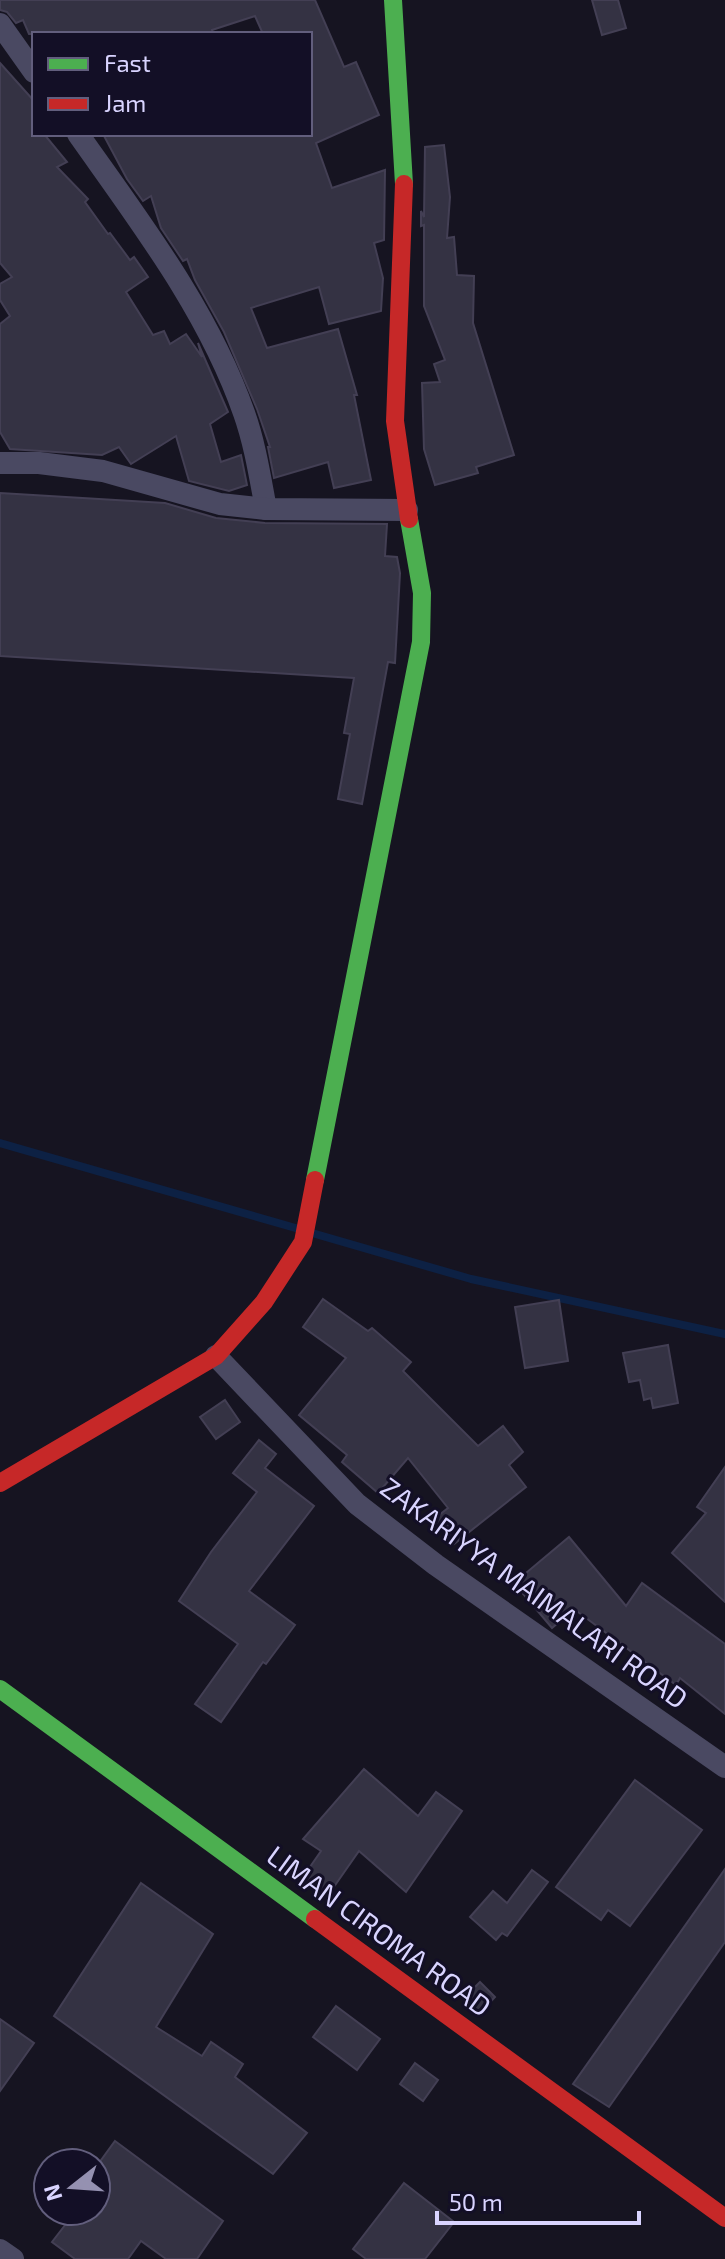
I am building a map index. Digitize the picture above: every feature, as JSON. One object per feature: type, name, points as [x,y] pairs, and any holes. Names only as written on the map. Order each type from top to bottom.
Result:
[{"type":"street","points":[[0,1483],[216,1356],[240,1331],[293,1261],[305,1234],[421,642],[422,593],[395,421],[404,190],[393,0]]},
{"type":"street","points":[[0,24],[32,69]]},
{"type":"street","points":[[79,136],[195,305],[243,411],[253,440],[266,509]]},
{"type":"street","points":[[0,463],[39,463],[103,471],[220,504],[266,509],[407,510]]},
{"type":"street","name":"ZAKARIYYA MAIMALARI ROAD","points":[[216,1356],[357,1504],[436,1565],[725,1767]]},
{"type":"street","name":"LIMAN CIROMA ROAD","points":[[0,1689],[725,2218]]},
{"type":"street","points":[[0,2250],[13,2259]]},
{"type":"building","points":[[0,0],[315,0],[344,67],[356,62],[379,115],[316,143],[332,188],[385,170],[384,240],[374,243],[383,278],[381,311],[329,324],[319,287],[251,308],[267,348],[338,329],[357,395],[354,395],[371,480],[334,488],[328,462],[274,478],[270,447],[257,409],[224,332],[187,259],[183,261],[161,228],[151,196],[143,201],[127,179],[104,136],[312,136],[312,32],[262,32],[255,16],[212,32],[29,34],[23,20],[16,23],[7,12],[0,10]]},
{"type":"building","points":[[592,0],[618,0],[626,28],[602,35]]},
{"type":"building","points":[[0,63],[32,99],[32,136],[46,136],[67,162],[57,167],[88,199],[85,202],[108,234],[130,260],[134,257],[148,277],[126,292],[153,335],[164,331],[170,344],[186,334],[202,357],[198,343],[228,412],[210,424],[221,462],[241,455],[247,485],[229,491],[189,481],[176,436],[131,464],[119,447],[102,455],[10,449],[0,432],[0,324],[10,316],[0,300],[0,284],[12,277],[0,263]]},
{"type":"building","points":[[444,145],[450,197],[447,238],[454,237],[457,275],[474,276],[473,323],[514,455],[476,467],[478,473],[435,485],[424,449],[422,383],[440,382],[434,364],[445,360],[424,306],[424,225],[421,226],[421,211],[424,217],[425,147]]},
{"type":"building","points":[[0,493],[165,503],[216,518],[265,523],[387,524],[385,556],[397,557],[400,573],[395,663],[388,662],[362,804],[338,799],[350,734],[344,733],[354,678],[0,656]]},
{"type":"building","points":[[323,1299],[368,1331],[372,1328],[411,1362],[403,1371],[478,1446],[503,1426],[523,1452],[509,1465],[526,1487],[454,1544],[434,1519],[448,1508],[408,1458],[378,1493],[342,1462],[347,1455],[299,1415],[346,1358],[303,1327]]},
{"type":"building","points":[[559,1300],[568,1361],[525,1368],[515,1307]]},
{"type":"building","points":[[668,1345],[678,1403],[653,1408],[651,1398],[644,1400],[640,1380],[629,1382],[623,1353]]},
{"type":"building","points":[[225,1400],[240,1422],[216,1439],[200,1417]]},
{"type":"building","points":[[259,1440],[276,1454],[265,1468],[314,1506],[249,1591],[295,1625],[266,1664],[263,1662],[221,1722],[195,1704],[238,1644],[179,1601],[211,1552],[257,1492],[233,1473]]},
{"type":"building","points":[[725,1467],[725,1602],[672,1553],[706,1513],[697,1507]]},
{"type":"building","points":[[569,1537],[626,1606],[642,1583],[725,1644],[725,1714],[680,1678],[676,1685],[574,1609],[552,1628],[514,1583]]},
{"type":"building","points":[[364,1769],[418,1816],[436,1792],[462,1811],[406,1892],[359,1851],[329,1894],[303,1877],[321,1851],[303,1839]]},
{"type":"building","points":[[635,1780],[702,1830],[630,1926],[608,1910],[601,1920],[556,1887]]},
{"type":"building","points":[[725,1869],[725,1942],[609,2107],[573,2084]]},
{"type":"building","points":[[532,1870],[548,1882],[507,1936],[502,1933],[496,1940],[470,1917],[493,1891],[507,1903]]},
{"type":"building","points":[[141,1883],[213,1934],[156,2027],[202,2056],[211,2042],[243,2064],[235,2077],[307,2133],[273,2174],[54,2016]]},
{"type":"building","points":[[480,1982],[495,1997],[479,2014],[463,1999]]},
{"type":"building","points":[[336,2006],[380,2039],[357,2070],[313,2037]]},
{"type":"building","points":[[0,2019],[34,2043],[0,2091]]},
{"type":"building","points":[[415,2063],[438,2080],[423,2101],[400,2084]]},
{"type":"building","points":[[115,2141],[223,2221],[197,2259],[166,2259],[141,2241],[128,2259],[75,2259],[52,2242],[64,2227],[112,2227],[111,2147]]},
{"type":"building","points":[[404,2183],[454,2222],[425,2259],[366,2259],[353,2249]]},
{"type":"waterway","points":[[0,1143],[299,1229]]},
{"type":"waterway","points":[[312,1233],[471,1279],[725,1334]]},
{"type":"traffic: fast","points":[[393,0],[404,184]]},
{"type":"traffic: fast","points":[[315,1180],[421,642],[422,593],[409,519]]},
{"type":"traffic: fast","points":[[0,1689],[315,1919]]},
{"type":"traffic: jam","points":[[404,184],[395,421],[409,519]]},
{"type":"traffic: jam","points":[[0,1483],[216,1356],[264,1302],[303,1242],[315,1180]]},
{"type":"traffic: jam","points":[[315,1919],[725,2218]]}]
